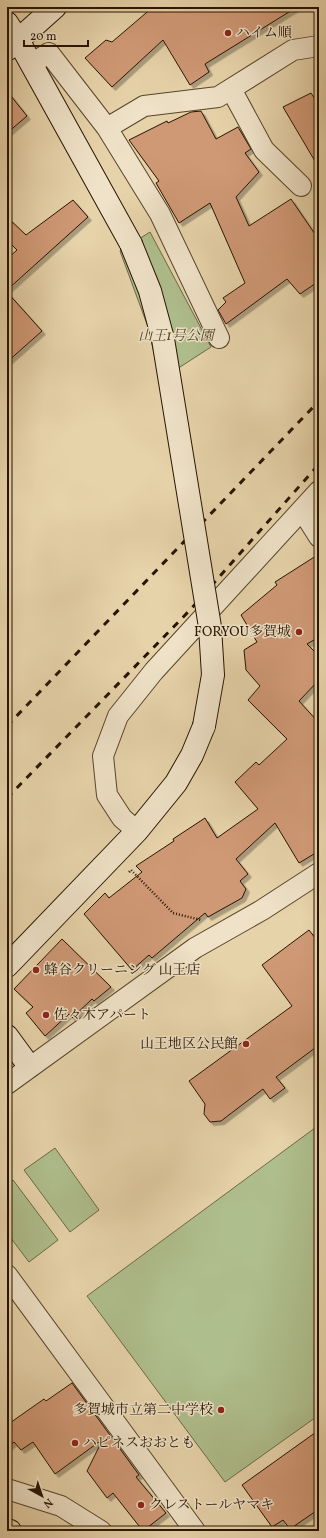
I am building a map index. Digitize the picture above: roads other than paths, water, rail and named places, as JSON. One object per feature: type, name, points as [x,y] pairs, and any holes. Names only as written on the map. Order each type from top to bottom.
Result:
[{"type":"street","points":[[7,966],[137,831],[176,783],[192,755],[204,726],[212,675],[210,626],[162,339],[150,291],[131,244],[31,64],[11,37],[55,7]]},
{"type":"street","points":[[107,128],[144,106],[218,97],[293,50],[319,46]]},
{"type":"street","points":[[31,64],[49,53],[107,128],[160,214],[219,338]]},
{"type":"street","points":[[231,90],[264,150],[301,186]]},
{"type":"street","points":[[137,831],[122,818],[107,795],[103,756],[118,716],[154,671],[319,491]]},
{"type":"street","points":[[302,510],[319,537]]},
{"type":"street","points":[[7,1084],[195,948],[262,910],[319,873]]},
{"type":"street","points":[[7,1036],[30,1066]]},
{"type":"street","points":[[7,1275],[195,1531]]},
{"type":"street","points":[[7,1489],[61,1506],[101,1531]]},
{"type":"railway","points":[[7,726],[319,401]]},
{"type":"railway","points":[[7,798],[191,609],[319,464]]},
{"type":"place","name":"ハイム順","points":[[228,33]]},
{"type":"place","name":"FORYOU多賀城","points":[[299,632]]},
{"type":"place","name":"蜂谷クリーニング 山王店","points":[[36,970]]},
{"type":"place","name":"佐々木アパート","points":[[46,1015]]},
{"type":"place","name":"山王地区公民館","points":[[246,1044]]},
{"type":"place","name":"多賀城市立第二中学校","points":[[221,1410]]},
{"type":"place","name":"ハピネスおおとも","points":[[75,1443]]},
{"type":"place","name":"クレストールヤマキ","points":[[141,1505]]},
{"type":"park label","name":"山王1号公園","points":[[176,336]]}]
